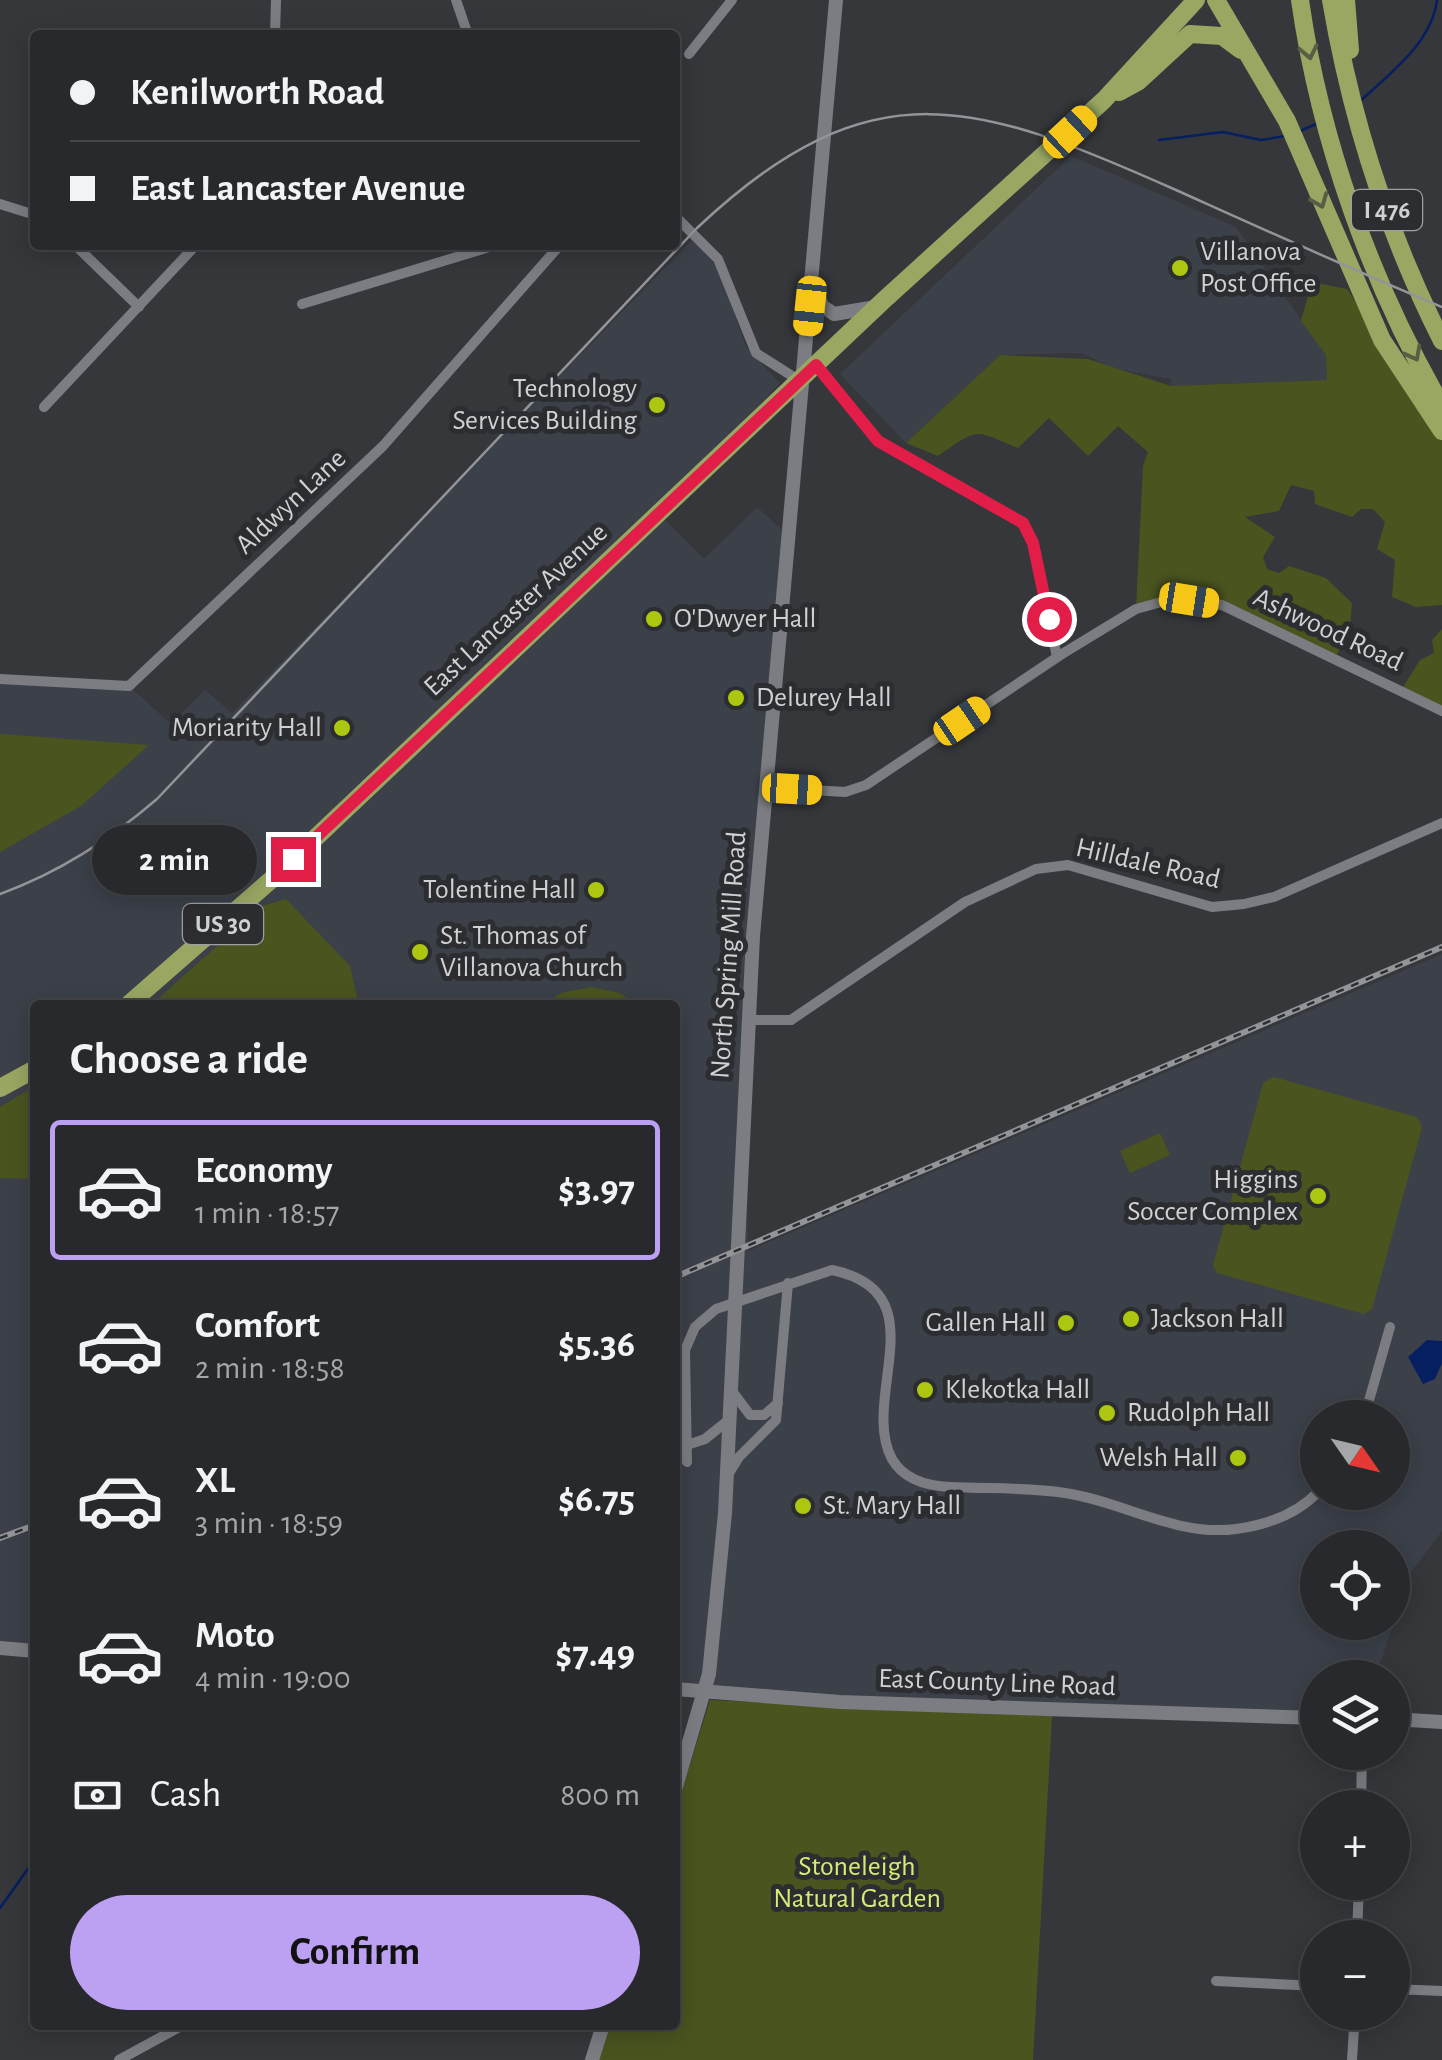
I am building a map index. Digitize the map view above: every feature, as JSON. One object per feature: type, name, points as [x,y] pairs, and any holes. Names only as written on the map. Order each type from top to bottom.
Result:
[{"type":"highway","name":"East Lancaster Avenue","points":[[134,1000],[230,918],[877,307],[1104,100],[1196,0]]},
{"type":"highway","points":[[1216,0],[1286,121],[1382,340],[1442,431]]},
{"type":"highway","name":"I 476","points":[[1300,0],[1333,143],[1372,261],[1442,406]]},
{"type":"highway","name":"I 476","points":[[1331,0],[1363,138],[1414,280],[1442,341]]},
{"type":"highway","points":[[1346,0],[1351,94]]},
{"type":"highway","points":[[1104,100],[1139,81],[1190,34],[1222,36],[1249,57]]},
{"type":"highway","points":[[0,1088],[30,1072]]},
{"type":"main road","name":"North Spring Mill Road","points":[[680,1774],[705,1691],[727,1482],[741,1165],[766,787],[836,0]]},
{"type":"main road","points":[[814,278],[822,306],[834,314],[877,307]]},
{"type":"main road","points":[[0,1648],[30,1650]]},
{"type":"main road","name":"East County Line Road","points":[[680,1689],[840,1702],[1300,1717]]},
{"type":"main road","points":[[1410,1721],[1442,1722]]},
{"type":"main road","points":[[592,2060],[601,2030]]},
{"type":"street","points":[[275,30],[276,0]]},
{"type":"street","points":[[456,0],[466,30]]},
{"type":"street","points":[[689,54],[732,0]]},
{"type":"street","points":[[0,204],[30,213]]},
{"type":"street","points":[[680,221],[718,259],[756,353],[801,381]]},
{"type":"street","points":[[79,250],[139,307]]},
{"type":"street","points":[[44,407],[191,250]]},
{"type":"street","points":[[302,304],[480,250]]},
{"type":"street","name":"Aldwyn Lane","points":[[0,679],[129,686],[384,446],[556,250]]},
{"type":"street","points":[[816,365],[878,441],[1023,523],[1033,543],[1057,657]]},
{"type":"street","name":"Ashwood Road","points":[[766,787],[845,792],[866,785],[1057,657],[1136,609],[1166,601],[1189,600],[1222,606],[1442,711]]},
{"type":"street","name":"Hilldale Road","points":[[750,1020],[790,1020],[964,902],[1036,869],[1068,866],[1212,906],[1244,904],[1274,897],[1442,823]]},
{"type":"street","points":[[687,1462],[684,1350],[695,1327],[716,1309],[832,1270],[867,1284],[888,1309],[885,1438],[893,1462],[923,1486],[1066,1493],[1162,1522],[1234,1530],[1281,1518],[1300,1505]]},
{"type":"street","points":[[727,1482],[739,1457],[776,1420],[788,1282]]},
{"type":"street","points":[[1369,1400],[1390,1326]]},
{"type":"street","points":[[732,1391],[750,1416],[764,1416],[779,1403]]},
{"type":"street","points":[[684,1446],[705,1439],[731,1418]]},
{"type":"street","points":[[1216,1981],[1300,1985]]},
{"type":"street","points":[[1410,1990],[1442,1991]]},
{"type":"street","points":[[119,2060],[174,2030]]},
{"type":"street","points":[[1352,2060],[1353,2030]]},
{"type":"shaded area","points":[[1071,156],[1236,227],[1326,355],[1327,380],[1171,386],[1171,379],[1112,368],[1082,353],[1000,355],[906,443],[840,374]]},
{"type":"shaded area","points":[[693,239],[718,268],[746,347],[780,383],[659,514],[704,559],[757,507],[789,536],[747,1118],[748,1251],[1442,954],[1442,1531],[1410,1574],[1410,1530],[1300,1530],[1300,1640],[1388,1640],[1382,1660],[1300,1660],[1300,1716],[680,1689],[680,1000],[30,1000],[30,1651],[0,1648],[0,679],[129,686],[171,724],[205,690],[232,713]]},
{"type":"shaded area","points":[[1427,1340],[1442,1341],[1442,1363],[1435,1379],[1423,1384],[1408,1357]]},
{"type":"green space","points":[[1312,282],[1347,289],[1442,432],[1442,605],[1416,607],[1392,597],[1395,560],[1377,549],[1385,522],[1373,509],[1361,509],[1352,517],[1315,504],[1314,491],[1291,485],[1279,511],[1245,517],[1275,537],[1263,557],[1267,569],[1279,573],[1289,566],[1326,578],[1352,603],[1350,630],[1335,658],[1222,605],[1189,600],[1136,609],[1143,466],[1148,452],[1118,426],[1088,456],[1049,418],[1018,448],[977,434],[938,456],[906,443],[1000,355],[1088,359],[1171,386],[1327,380],[1326,355],[1301,321]]},
{"type":"green space","points":[[1442,629],[1442,711],[1401,690],[1420,660],[1434,653],[1432,640]]},
{"type":"green space","points":[[0,734],[149,745],[81,806],[0,852]]},
{"type":"green space","points":[[286,899],[350,966],[358,1000],[157,1000],[262,906]]},
{"type":"green space","points":[[591,987],[620,993],[630,1000],[550,1000],[561,993]]},
{"type":"green space","name":"Higgins Soccer Complex","points":[[1274,1077],[1417,1117],[1422,1127],[1372,1309],[1364,1314],[1217,1273],[1213,1265],[1263,1083]]},
{"type":"green space","points":[[30,1089],[30,1179],[0,1178],[0,1107]]},
{"type":"green space","points":[[1160,1133],[1170,1155],[1130,1173],[1120,1151]]},
{"type":"green space","name":"Stoneleigh Natural Garden","points":[[710,1700],[1052,1716],[1033,2060],[599,2060],[608,2030],[680,2030],[680,1797]]},
{"type":"waterway","points":[[1360,101],[1418,43],[1437,0]]},
{"type":"waterway","points":[[1298,132],[1318,123]]},
{"type":"waterway","points":[[1159,140],[1223,132],[1261,140],[1285,136]]},
{"type":"waterway","points":[[0,1908],[30,1866]]},
{"type":"tram line","points":[[680,246],[760,175],[818,140],[873,120],[928,114],[984,120],[1106,160],[1442,307]]},
{"type":"tram line","points":[[0,894],[83,854],[157,799],[676,250]]},
{"type":"railway","points":[[680,1275],[1442,947]]},
{"type":"railway","points":[[0,1538],[30,1527]]},
{"type":"place","name":"Villanova Post Office","points":[[1180,268]]},
{"type":"place","name":"Technology Services Building","points":[[657,405]]},
{"type":"place","name":"O'Dwyer Hall","points":[[654,619]]},
{"type":"place","name":"Delurey Hall","points":[[736,698]]},
{"type":"place","name":"Moriarity Hall","points":[[342,728]]},
{"type":"place","name":"Tolentine Hall","points":[[596,890]]},
{"type":"place","name":"St. Thomas of Villanova Church","points":[[420,952]]},
{"type":"place","name":"Higgins Soccer Complex","points":[[1318,1196]]},
{"type":"place","name":"Jackson Hall","points":[[1131,1319]]},
{"type":"place","name":"Gallen Hall","points":[[1066,1323]]},
{"type":"place","name":"Klekotka Hall","points":[[925,1390]]},
{"type":"place","name":"Rudolph Hall","points":[[1107,1413]]},
{"type":"place","name":"Welsh Hall","points":[[1238,1458]]},
{"type":"place","name":"St. Mary Hall","points":[[803,1506]]},
{"type":"route","points":[[293,859],[816,365],[878,441],[1023,523],[1033,543],[1049,619]]}]
